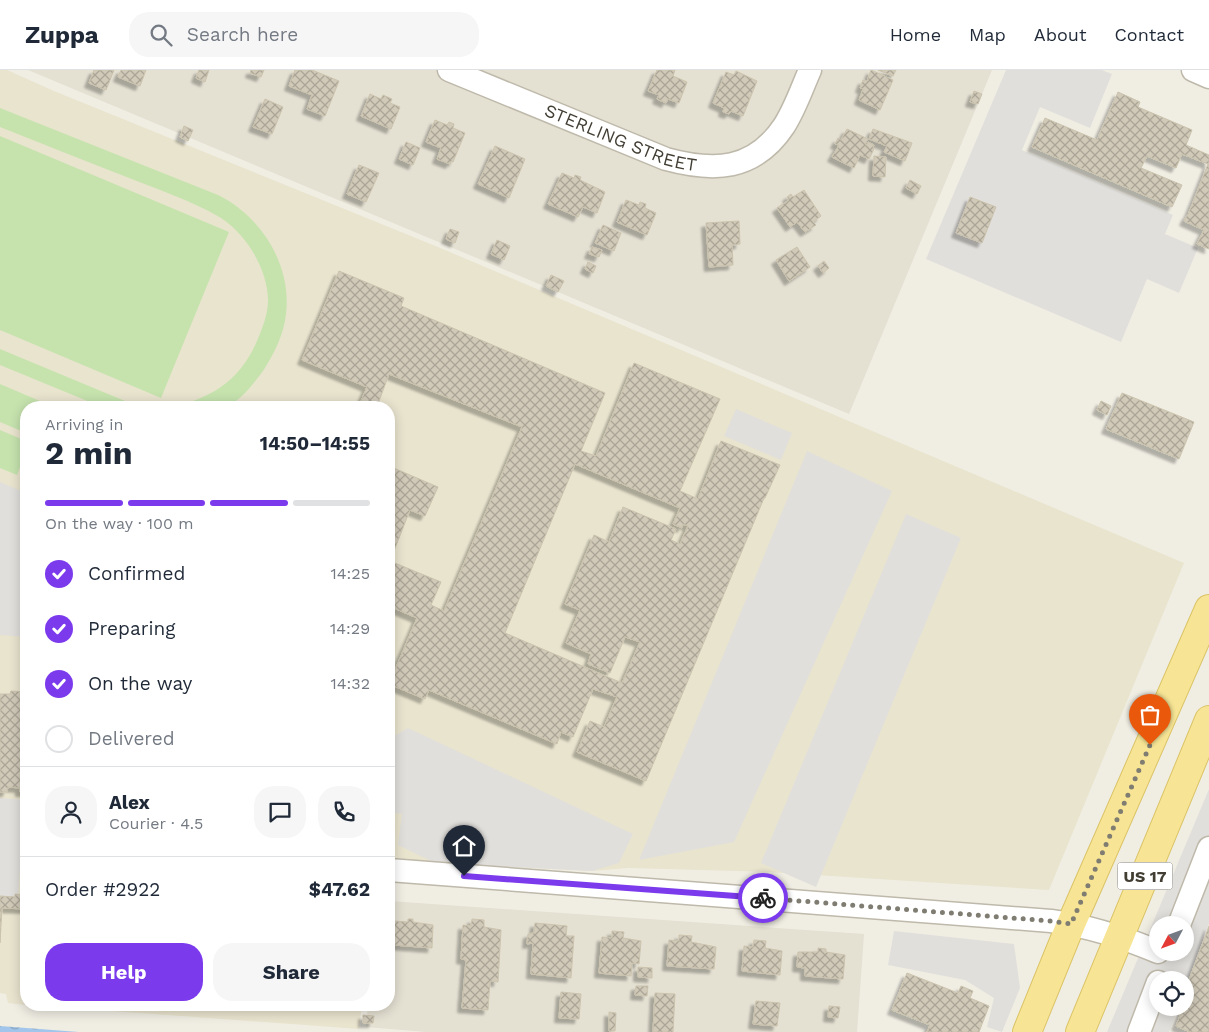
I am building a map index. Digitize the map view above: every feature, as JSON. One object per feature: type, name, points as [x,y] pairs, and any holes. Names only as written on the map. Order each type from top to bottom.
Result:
[{"type":"main road","name":"US 17","points":[[1026,1032],[1071,924],[1209,609]]},
{"type":"main road","name":"US 17","points":[[1080,1032],[1120,936],[1201,761],[1209,720]]},
{"type":"street","name":"STERLING STREET","points":[[449,70],[666,159],[691,165],[716,167],[736,164],[749,159],[775,137],[785,125],[810,70]]},
{"type":"street","points":[[1193,70],[1209,76]]},
{"type":"street","points":[[1183,916],[1209,848]]},
{"type":"street","points":[[395,870],[1050,921],[1120,936],[1149,947]]},
{"type":"street","points":[[1139,1032],[1149,1005]]},
{"type":"shaded area","points":[[0,70],[7,70],[54,91],[438,247],[1184,563],[1049,890],[769,872],[628,868],[592,871],[435,863],[395,858],[395,401],[20,401],[20,1004],[8,1003],[6,994],[0,993]]},
{"type":"shaded area","points":[[28,70],[992,70],[849,414]]},
{"type":"shaded area","points":[[1006,70],[1102,70],[1112,74],[1090,128],[1040,107],[1022,150],[1173,215],[1165,234],[1198,248],[1179,293],[1147,279],[1121,342],[926,259]]},
{"type":"shaded area","points":[[736,409],[792,433],[781,460],[724,436]]},
{"type":"shaded area","points":[[807,451],[892,491],[734,842],[639,860]]},
{"type":"shaded area","points":[[0,482],[20,490],[20,637],[0,635]]},
{"type":"shaded area","points":[[906,514],[961,538],[816,887],[761,863]]},
{"type":"shaded area","points":[[408,728],[633,834],[619,863],[592,871],[435,863],[398,845],[402,814],[395,813],[395,736]]},
{"type":"shaded area","points":[[1209,789],[1209,924],[1192,971],[1149,971],[1149,1016],[1175,1016],[1169,1032],[1107,1032],[1149,932],[1149,961],[1194,961],[1194,916],[1156,916]]},
{"type":"shaded area","points":[[0,798],[20,800],[18,895],[15,894],[15,897],[0,896]]},
{"type":"shaded area","points":[[395,901],[864,934],[857,1032],[426,1032],[366,1027],[367,1011],[395,1011]]},
{"type":"shaded area","points":[[894,931],[1014,944],[1020,988],[1002,1032],[987,1027],[994,998],[965,980],[888,965]]},
{"type":"shaded area","points":[[112,1011],[361,1011],[359,1029]]},
{"type":"green space","points":[[0,108],[218,195],[234,204],[260,229],[278,260],[284,278],[287,296],[286,314],[281,336],[271,358],[255,381],[236,401],[192,401],[209,394],[232,378],[250,355],[263,326],[268,301],[264,277],[254,254],[239,234],[221,218],[198,206],[0,127]]},
{"type":"green space","points":[[0,136],[229,232],[161,398],[0,330]]},
{"type":"green space","points":[[0,349],[125,401],[87,401],[0,365]]},
{"type":"green space","points":[[0,384],[40,401],[20,401],[20,430],[0,422]]},
{"type":"green space","points":[[0,430],[20,438],[20,467],[17,475],[0,468]]},
{"type":"water","points":[[0,1026],[79,1032],[0,1032]]},
{"type":"building","points":[[94,70],[114,70],[106,90],[89,83]]},
{"type":"building","points":[[121,70],[146,70],[140,86],[118,77]]},
{"type":"building","points":[[199,70],[209,70],[205,82],[196,78]]},
{"type":"building","points":[[251,70],[264,70],[261,77],[250,73]]},
{"type":"building","points":[[295,70],[312,70],[339,81],[325,116],[307,109],[312,95],[289,86]]},
{"type":"building","points":[[657,70],[675,70],[673,76],[687,82],[679,103],[668,99],[666,103],[657,99],[659,95],[648,91]]},
{"type":"building","points":[[871,70],[893,80],[880,110],[859,100],[863,89],[860,88],[863,80],[867,81]]},
{"type":"building","points":[[878,70],[896,70],[893,76]]},
{"type":"building","points":[[736,71],[757,81],[743,116],[731,111],[729,114],[723,112],[724,108],[713,103],[726,72],[734,75]]},
{"type":"building","points":[[974,91],[982,94],[978,104],[970,102]]},
{"type":"building","points":[[1118,92],[1140,102],[1138,107],[1192,130],[1186,145],[1209,155],[1209,249],[1197,244],[1204,230],[1184,221],[1208,164],[1182,154],[1176,168],[1147,156],[1141,168],[1182,185],[1172,207],[1032,147],[1045,118],[1097,140]]},
{"type":"building","points":[[370,94],[381,99],[383,95],[392,99],[390,103],[400,107],[391,129],[361,116]]},
{"type":"building","points":[[265,99],[283,107],[272,134],[253,127]]},
{"type":"building","points":[[435,120],[447,125],[449,122],[454,124],[453,128],[465,133],[453,162],[451,161],[450,164],[437,159],[441,148],[426,142]]},
{"type":"building","points":[[184,126],[193,130],[188,141],[180,137]]},
{"type":"building","points":[[847,129],[868,139],[865,144],[867,145],[868,142],[874,145],[869,159],[860,155],[854,168],[832,157],[839,145],[835,144],[838,138],[841,140]]},
{"type":"building","points":[[873,129],[912,143],[905,161],[884,152],[887,146],[869,139]]},
{"type":"building","points":[[406,142],[420,148],[413,165],[399,159]]},
{"type":"building","points":[[495,146],[525,159],[509,198],[478,184]]},
{"type":"building","points":[[874,156],[886,157],[885,177],[873,176]]},
{"type":"building","points":[[359,165],[379,173],[366,202],[347,194]]},
{"type":"building","points":[[562,173],[574,178],[575,175],[581,177],[580,180],[605,192],[597,213],[583,207],[578,217],[548,204]]},
{"type":"building","points":[[910,180],[921,186],[917,194],[906,188]]},
{"type":"building","points":[[804,190],[821,216],[813,222],[816,225],[805,232],[797,222],[790,227],[777,208],[789,200],[787,197],[791,194],[793,197]]},
{"type":"building","points":[[970,197],[996,207],[982,243],[956,233]]},
{"type":"building","points":[[626,200],[639,205],[640,202],[646,204],[645,208],[656,213],[647,235],[617,222]]},
{"type":"building","points":[[739,221],[740,244],[732,245],[733,265],[709,267],[706,223]]},
{"type":"building","points":[[603,225],[621,233],[614,251],[595,243]]},
{"type":"building","points":[[450,229],[459,232],[455,243],[446,239]]},
{"type":"building","points":[[497,240],[510,246],[504,260],[491,254]]},
{"type":"building","points":[[592,247],[602,250],[599,257],[589,254]]},
{"type":"building","points":[[797,247],[810,267],[789,281],[776,260]]},
{"type":"building","points":[[824,261],[829,268],[823,273],[818,266]]},
{"type":"building","points":[[588,262],[596,266],[593,273],[585,269]]},
{"type":"building","points":[[339,271],[404,298],[401,306],[605,393],[581,451],[596,456],[634,363],[720,399],[680,491],[698,499],[721,441],[780,465],[764,498],[646,781],[577,752],[590,721],[604,727],[617,697],[593,689],[573,737],[561,732],[557,744],[429,690],[425,699],[395,686],[395,670],[417,618],[395,609],[395,563],[441,582],[431,605],[444,611],[522,427],[389,374],[379,401],[361,401],[367,387],[302,360]],"holes":[[[575,464],[680,508],[673,524],[682,528],[683,524],[688,526],[680,544],[671,540],[676,529],[623,507],[609,542],[594,535],[565,604],[580,610],[566,643],[591,654],[588,664],[610,673],[625,637],[640,642],[622,683],[505,633]]]},
{"type":"building","points":[[551,275],[564,281],[558,292],[546,286]]},
{"type":"building","points":[[1122,393],[1194,422],[1179,459],[1106,429]]},
{"type":"building","points":[[1101,401],[1111,406],[1107,415],[1097,410]]},
{"type":"building","points":[[395,469],[438,487],[425,516],[410,510],[395,548]]},
{"type":"building","points":[[11,691],[20,692],[20,788],[8,787],[7,792],[0,792],[0,694],[10,694]]},
{"type":"building","points":[[15,894],[20,894],[20,909],[2,908],[0,943],[0,896],[15,897]]},
{"type":"building","points":[[408,919],[413,919],[413,922],[433,925],[432,948],[395,945],[395,921],[408,922]]},
{"type":"building","points":[[472,919],[484,920],[484,927],[501,930],[498,982],[490,981],[488,1010],[462,1008],[466,960],[461,959],[463,925],[471,926]]},
{"type":"building","points":[[535,923],[567,926],[566,936],[574,936],[571,978],[531,974],[533,943],[527,944],[528,934],[534,933]]},
{"type":"building","points":[[1209,926],[1209,1032],[1190,1032],[1176,1026],[1180,1016],[1194,1016],[1194,971],[1192,971]]},
{"type":"building","points":[[612,931],[624,932],[623,938],[641,941],[639,964],[632,963],[631,976],[599,973],[602,937],[612,938]]},
{"type":"building","points":[[679,935],[692,936],[691,942],[716,947],[714,969],[667,966],[669,940],[679,941]]},
{"type":"building","points":[[754,940],[766,941],[765,948],[782,951],[780,975],[742,971],[744,946],[753,947]]},
{"type":"building","points":[[818,948],[826,949],[826,952],[845,955],[843,979],[805,976],[805,968],[797,967],[798,952],[818,952]]},
{"type":"building","points":[[638,967],[652,968],[652,978],[638,977]]},
{"type":"building","points":[[907,973],[958,993],[961,986],[973,991],[970,998],[989,1006],[979,1032],[927,1032],[930,1025],[892,1010]]},
{"type":"building","points":[[636,986],[648,986],[647,996],[635,995]]},
{"type":"building","points":[[561,992],[581,994],[579,1019],[559,1018]]},
{"type":"building","points":[[655,993],[675,994],[673,1032],[653,1032]]},
{"type":"building","points":[[756,1001],[780,1003],[777,1026],[753,1024]]},
{"type":"building","points":[[829,1006],[840,1007],[838,1018],[828,1017]]},
{"type":"building","points":[[609,1012],[616,1013],[615,1031],[609,1031]]},
{"type":"building","points":[[363,1015],[374,1016],[373,1023],[363,1023]]},
{"type":"way so far","points":[[763,898],[1071,924],[1150,745]]},
{"type":"route","points":[[464,876],[763,898]]}]
